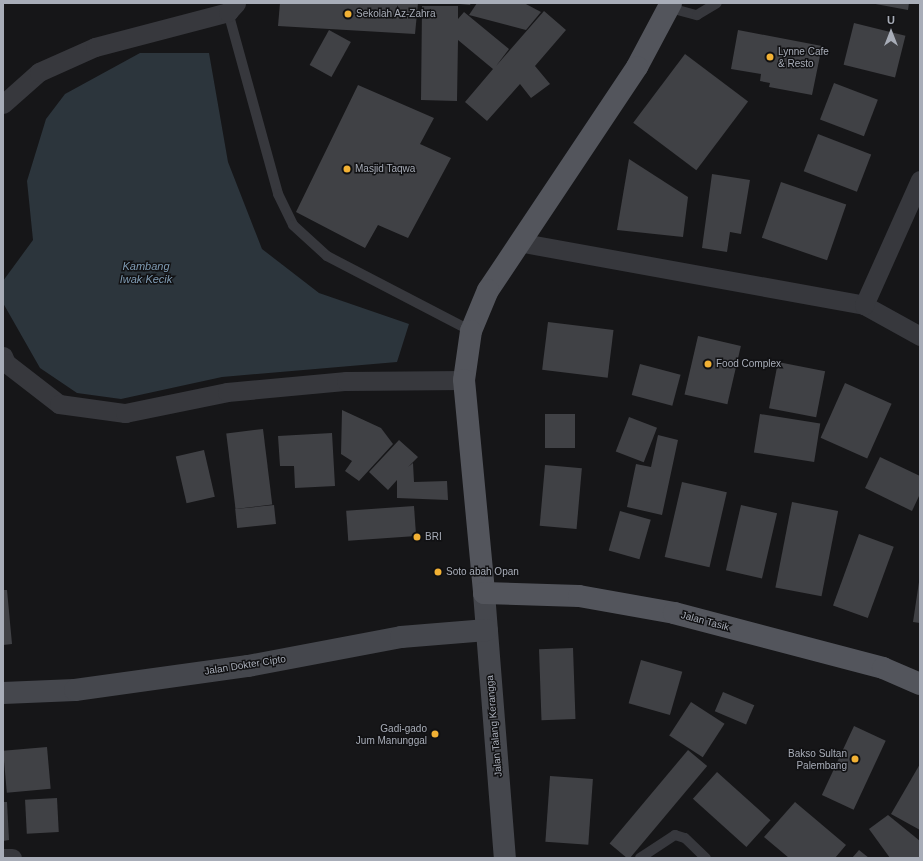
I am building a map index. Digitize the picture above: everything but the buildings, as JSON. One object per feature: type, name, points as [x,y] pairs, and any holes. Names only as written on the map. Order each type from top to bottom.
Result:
[{"type":"main road","points":[[484,593],[464,380],[471,331],[488,290],[518,242],[636,67],[670,5]]},
{"type":"main road","name":"Jalan Tasik","points":[[484,593],[579,596],[674,613],[883,668],[920,684]]},
{"type":"street","points":[[3,104],[39,72],[95,48],[232,7]]},
{"type":"street","points":[[864,305],[920,180]]},
{"type":"street","points":[[518,242],[864,305],[920,336]]},
{"type":"street","points":[[3,356],[6,363],[59,404],[126,413],[227,392],[346,381],[464,380]]},
{"type":"street","name":"Jalan Talang Kerangga","points":[[484,593],[505,858]]},
{"type":"street","name":"Jalan Dokter Cipto","points":[[3,693],[75,690],[248,666],[402,638],[486,630]]},
{"type":"street","points":[[3,858],[12,858]]},
{"type":"lane","points":[[670,5],[697,15],[717,3]]},
{"type":"lane","points":[[232,7],[278,194],[293,225],[327,256],[471,331]]},
{"type":"lane","points":[[640,858],[675,835],[686,838],[706,858]]},
{"type":"water","name":"Kambang Iwak Kecik","points":[[140,53],[209,53],[228,162],[262,249],[319,293],[409,324],[397,362],[222,377],[121,399],[77,393],[40,368],[3,303],[3,281],[33,240],[27,181],[46,119],[65,94]]},
{"type":"place","name":"Sekolah Az-Zahra","points":[[348,14]]},
{"type":"place","name":"Lynne Cafe & Resto","points":[[770,57]]},
{"type":"place","name":"Masjid Taqwa","points":[[347,169]]},
{"type":"place","name":"Food Complex","points":[[708,364]]},
{"type":"place","name":"BRI","points":[[417,537]]},
{"type":"place","name":"Soto abah Opan","points":[[438,572]]},
{"type":"place","name":"Gadi-gado Jum Manunggal","points":[[435,734]]},
{"type":"place","name":"Bakso Sultan Palembang","points":[[855,759]]}]
